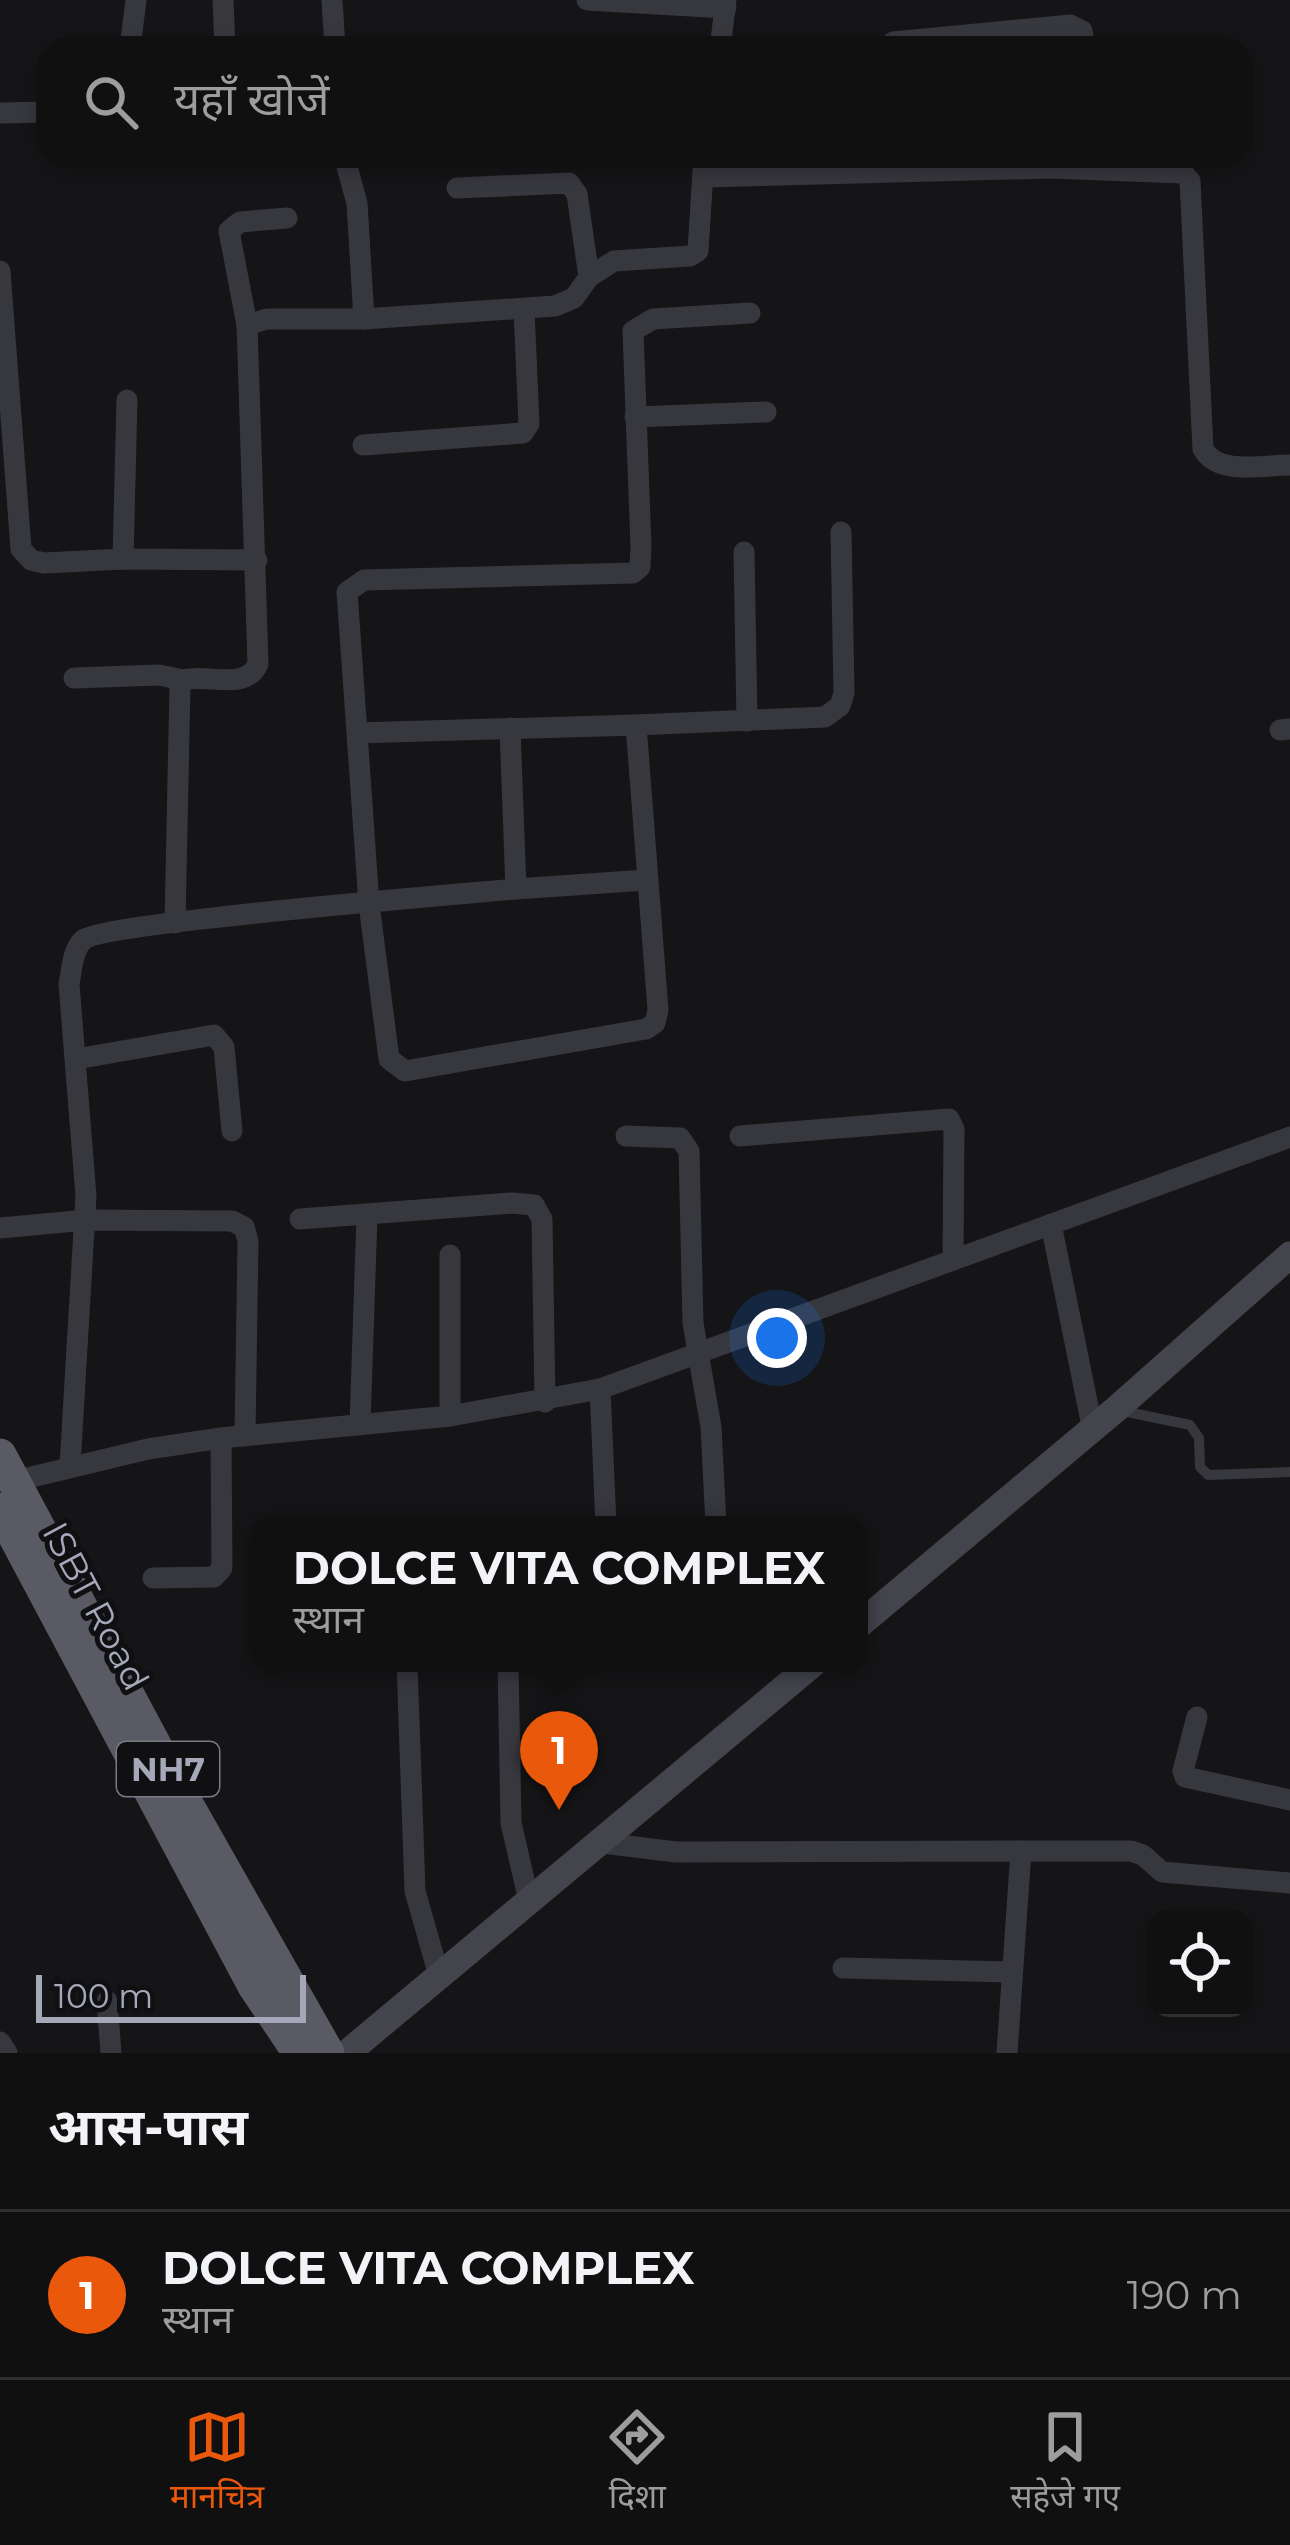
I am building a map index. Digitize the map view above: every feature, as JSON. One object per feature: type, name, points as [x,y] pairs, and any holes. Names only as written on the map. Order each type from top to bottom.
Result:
[{"type":"highway","name":"ISBT Road","points":[[5,1482],[254,1986],[299,2053]]},
{"type":"highway","name":"NH7","points":[[5,1482],[328,2053]]},
{"type":"main road","points":[[868,1617],[1290,1255]]},
{"type":"main road","points":[[347,2053],[804,1672]]},
{"type":"street","points":[[132,36],[136,0]]},
{"type":"street","points":[[224,0],[225,36]]},
{"type":"street","points":[[332,0],[334,36]]},
{"type":"street","points":[[587,0],[726,4],[722,36]]},
{"type":"street","points":[[955,36],[1070,25],[1083,36]]},
{"type":"street","points":[[0,113],[36,112]]},
{"type":"street","points":[[347,168],[357,203],[364,319]]},
{"type":"street","points":[[247,325],[267,319],[364,319],[568,302],[589,278],[614,261],[695,254],[702,236],[704,168]]},
{"type":"street","points":[[1176,168],[1190,181],[1203,449],[1209,460],[1224,466],[1290,465]]},
{"type":"street","points":[[457,188],[569,183],[577,194],[589,278]]},
{"type":"street","points":[[74,678],[159,675],[242,680],[256,669],[257,560],[247,325],[229,231],[236,223],[287,218]]},
{"type":"street","points":[[0,271],[9,496],[21,549],[32,560],[44,563],[257,560]]},
{"type":"street","points":[[363,445],[523,433],[529,424],[530,402],[524,309]]},
{"type":"street","points":[[637,724],[658,1010],[651,1027],[405,1071],[388,1059],[369,904],[347,592],[358,581],[629,574],[638,570],[641,547],[631,337],[637,326],[665,318],[751,313]]},
{"type":"street","points":[[123,559],[127,400]]},
{"type":"street","points":[[635,417],[766,412]]},
{"type":"street","points":[[357,734],[825,717],[840,706],[844,693],[841,532]]},
{"type":"street","points":[[744,552],[747,721]]},
{"type":"street","points":[[175,923],[179,688],[183,680]]},
{"type":"street","points":[[510,728],[516,889]]},
{"type":"street","points":[[70,1466],[86,1220],[69,984],[78,947],[97,934],[175,923],[646,880]]},
{"type":"street","points":[[76,1059],[214,1035],[224,1047],[232,1131]]},
{"type":"street","points":[[740,1136],[950,1119],[954,1130],[953,1260]]},
{"type":"street","points":[[626,1136],[674,1137],[686,1144],[696,1354],[711,1427],[716,1516]]},
{"type":"street","points":[[5,1482],[221,1438],[450,1416],[600,1389],[1290,1137]]},
{"type":"street","points":[[300,1220],[512,1203],[538,1208],[542,1219],[545,1402]]},
{"type":"street","points":[[360,1424],[367,1216]]},
{"type":"street","points":[[0,1228],[86,1220],[232,1222],[244,1227],[248,1241],[245,1436]]},
{"type":"street","points":[[1051,1223],[1104,1418]]},
{"type":"street","points":[[450,1255],[450,1416]]},
{"type":"street","points":[[600,1389],[606,1516]]},
{"type":"street","points":[[153,1579],[214,1577],[222,1568],[221,1438]]},
{"type":"street","points":[[407,1672],[415,1891],[439,1976]]},
{"type":"street","points":[[508,1672],[511,1823],[529,1901]]},
{"type":"street","points":[[1197,1717],[1185,1777],[1290,1800]]},
{"type":"street","points":[[603,1844],[676,1852],[1131,1851],[1162,1872],[1290,1883]]},
{"type":"street","points":[[1007,2053],[1021,1851]]},
{"type":"street","points":[[843,1969],[1010,1972]]},
{"type":"street","points":[[107,2001],[111,2053]]},
{"type":"street","points":[[0,2042],[7,2053]]},
{"type":"lane","points":[[1104,1418],[1190,1425],[1199,1438],[1200,1467],[1208,1474],[1290,1472]]},
{"type":"place","name":"DOLCE VITA COMPLEX","points":[[559,1810]]}]
